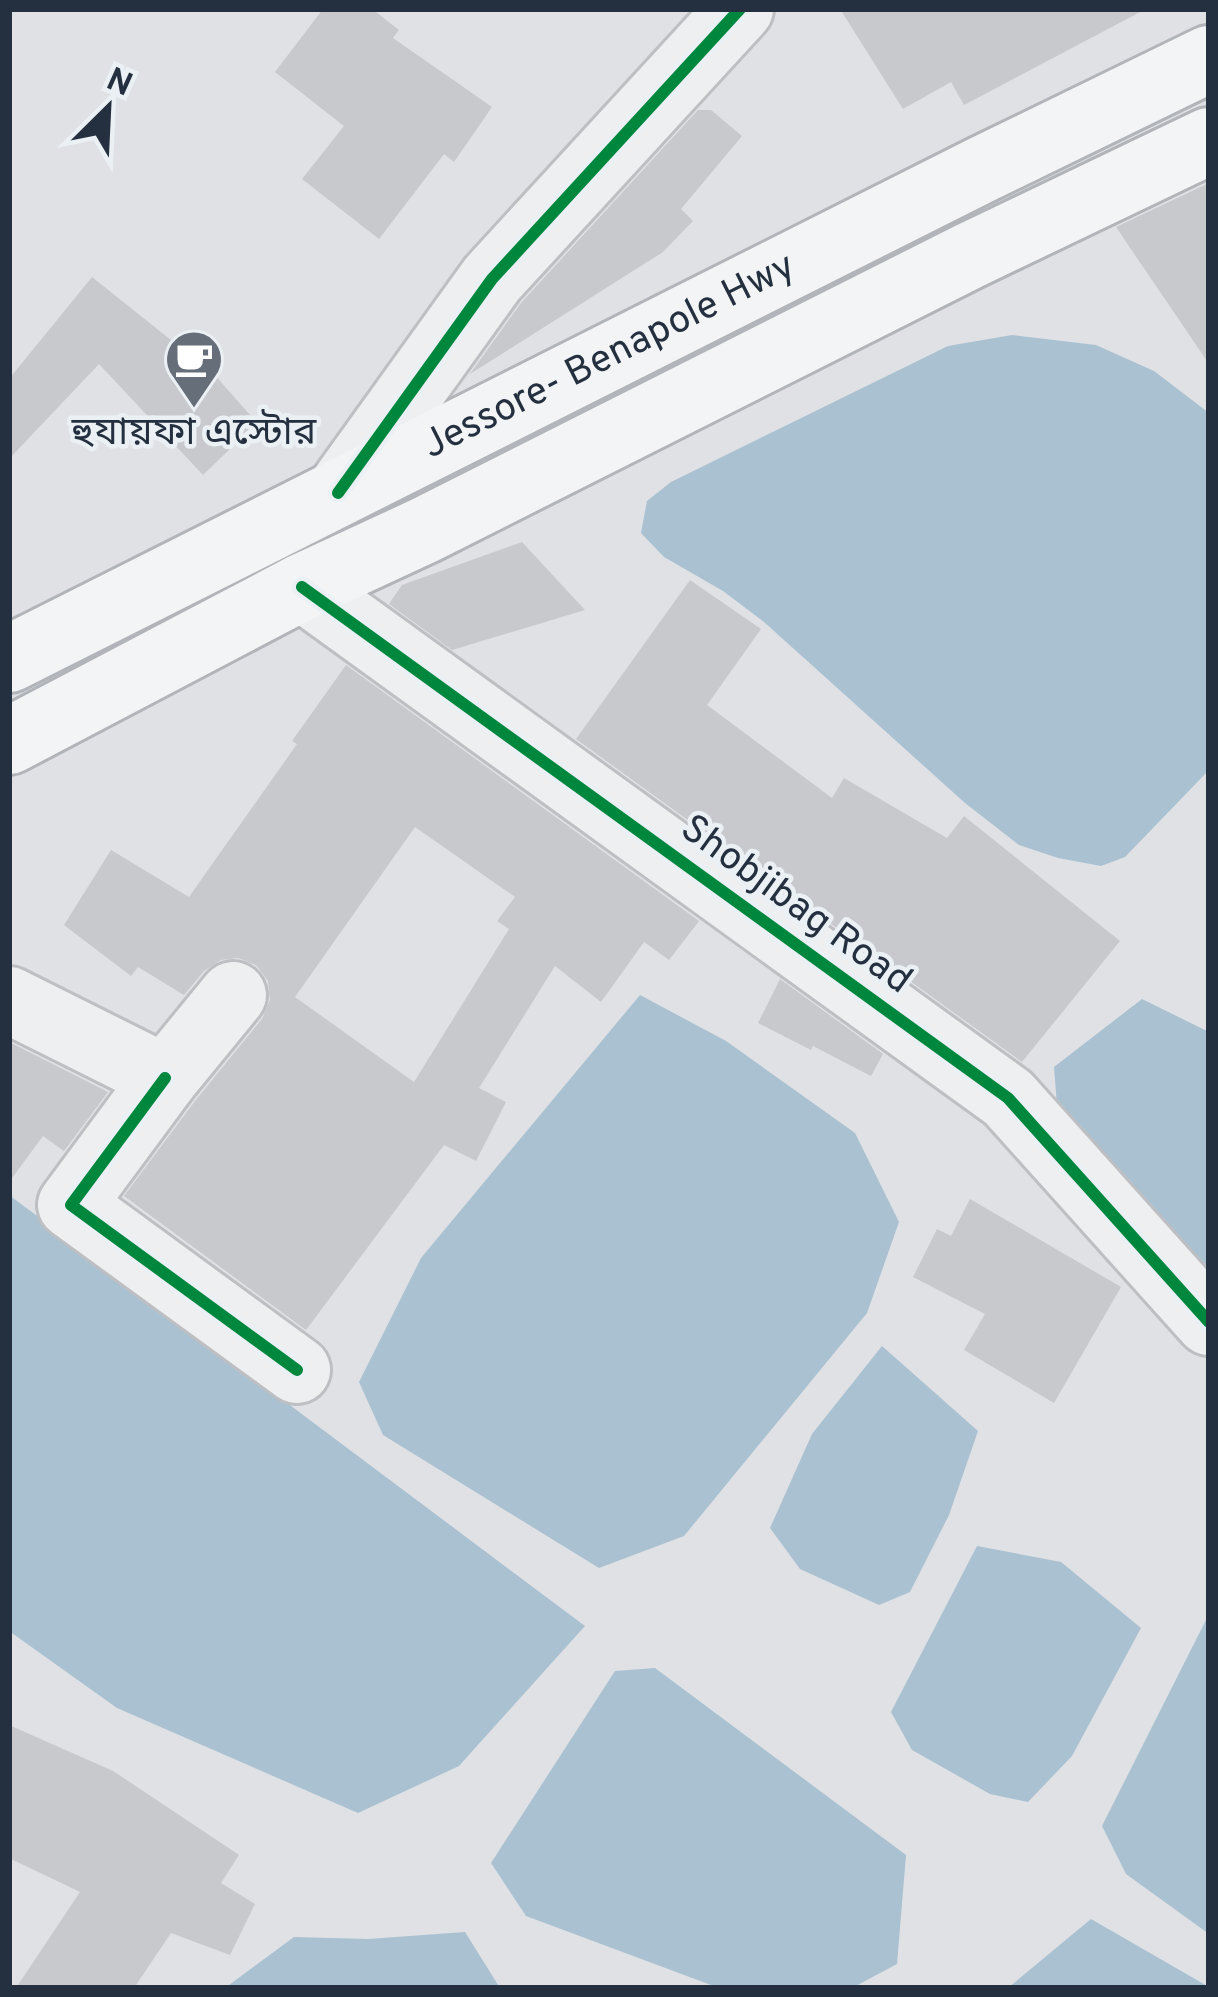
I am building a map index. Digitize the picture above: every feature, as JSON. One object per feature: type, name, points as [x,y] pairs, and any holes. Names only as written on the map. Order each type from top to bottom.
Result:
[{"type":"highway","name":"Jessore- Benapole Hwy","points":[[9,659],[1209,59]]},
{"type":"highway","name":"Jessore- Benapole Hwy","points":[[9,741],[302,587],[1209,141]]},
{"type":"street","points":[[338,493],[492,279],[740,9]]},
{"type":"street","name":"Shobjibag Road","points":[[302,587],[1008,1098],[1209,1322]]},
{"type":"street","points":[[233,995],[70,1205],[297,1370]]},
{"type":"street","points":[[9,1000],[165,1078]]},
{"type":"water","points":[[1012,335],[1096,345],[1154,371],[1209,413],[1209,770],[1125,857],[1101,866],[1019,845],[965,803],[764,622],[723,591],[664,557],[641,533],[647,501],[671,482],[948,346]]},
{"type":"water","points":[[640,995],[726,1041],[855,1133],[899,1222],[867,1313],[684,1536],[599,1568],[383,1435],[359,1382],[421,1258]]},
{"type":"water","points":[[1142,999],[1209,1032],[1209,1266],[1193,1256],[1057,1106],[1054,1067]]},
{"type":"water","points":[[9,1195],[585,1626],[459,1766],[358,1813],[117,1708],[9,1631]]},
{"type":"water","points":[[882,1346],[978,1431],[949,1515],[910,1592],[879,1605],[800,1569],[770,1528],[812,1434]]},
{"type":"water","points":[[977,1546],[1061,1562],[1141,1628],[1072,1756],[1028,1802],[990,1794],[912,1750],[891,1712]]},
{"type":"water","points":[[1209,1614],[1209,1934],[1126,1874],[1102,1826]]},
{"type":"water","points":[[655,1668],[906,1855],[897,1964],[852,1988],[719,1988],[526,1916],[491,1863],[615,1671]]},
{"type":"water","points":[[1091,1919],[1209,1987],[1209,1988],[1008,1988]]},
{"type":"water","points":[[465,1932],[500,1988],[225,1988],[294,1937],[368,1939]]},
{"type":"building","points":[[323,9],[372,9],[399,30],[393,38],[492,107],[454,162],[444,154],[379,239],[302,179],[344,126],[275,72]]},
{"type":"building","points":[[840,9],[1146,9],[964,105],[951,82],[903,109]]},
{"type":"building","points":[[698,110],[711,110],[742,136],[681,209],[693,221],[663,252],[470,374],[521,303]]},
{"type":"building","points":[[1209,183],[1209,364],[1116,227]]},
{"type":"building","points":[[92,277],[186,352],[191,348],[257,423],[203,475],[99,364],[9,459],[9,379]]},
{"type":"building","points":[[522,542],[585,610],[452,650],[389,604],[402,585]]},
{"type":"building","points":[[690,580],[761,629],[707,705],[832,798],[844,778],[947,838],[964,816],[1120,941],[1022,1062],[576,739]]},
{"type":"building","points":[[346,665],[699,921],[669,960],[644,942],[601,1002],[555,966],[479,1088],[506,1102],[476,1161],[444,1145],[306,1330],[124,1196],[262,1019],[270,1000],[268,981],[256,965],[238,958],[221,960],[204,971],[184,995],[138,967],[131,976],[64,925],[111,850],[189,897],[297,744],[292,741]],"holes":[[[415,827],[515,897],[497,921],[509,929],[414,1082],[295,997]]]},
{"type":"building","points":[[780,979],[883,1054],[871,1076],[758,1023]]},
{"type":"building","points":[[9,1042],[108,1092],[64,1151],[43,1136],[9,1182]]},
{"type":"building","points":[[970,1199],[1121,1287],[1054,1403],[964,1350],[985,1314],[913,1277],[937,1229],[951,1236]]},
{"type":"building","points":[[9,1725],[113,1771],[239,1855],[221,1883],[255,1904],[230,1955],[171,1933],[134,1988],[16,1988],[80,1892],[9,1858]]},
{"type":"cycle path","points":[[338,493],[492,279],[740,9]]},
{"type":"cycle path","points":[[302,587],[1008,1098],[1209,1322]]},
{"type":"cycle path","points":[[165,1078],[71,1205],[297,1370]]},
{"type":"place","name":"হুযায়ফা এস্টোর","points":[[194,410]]}]
